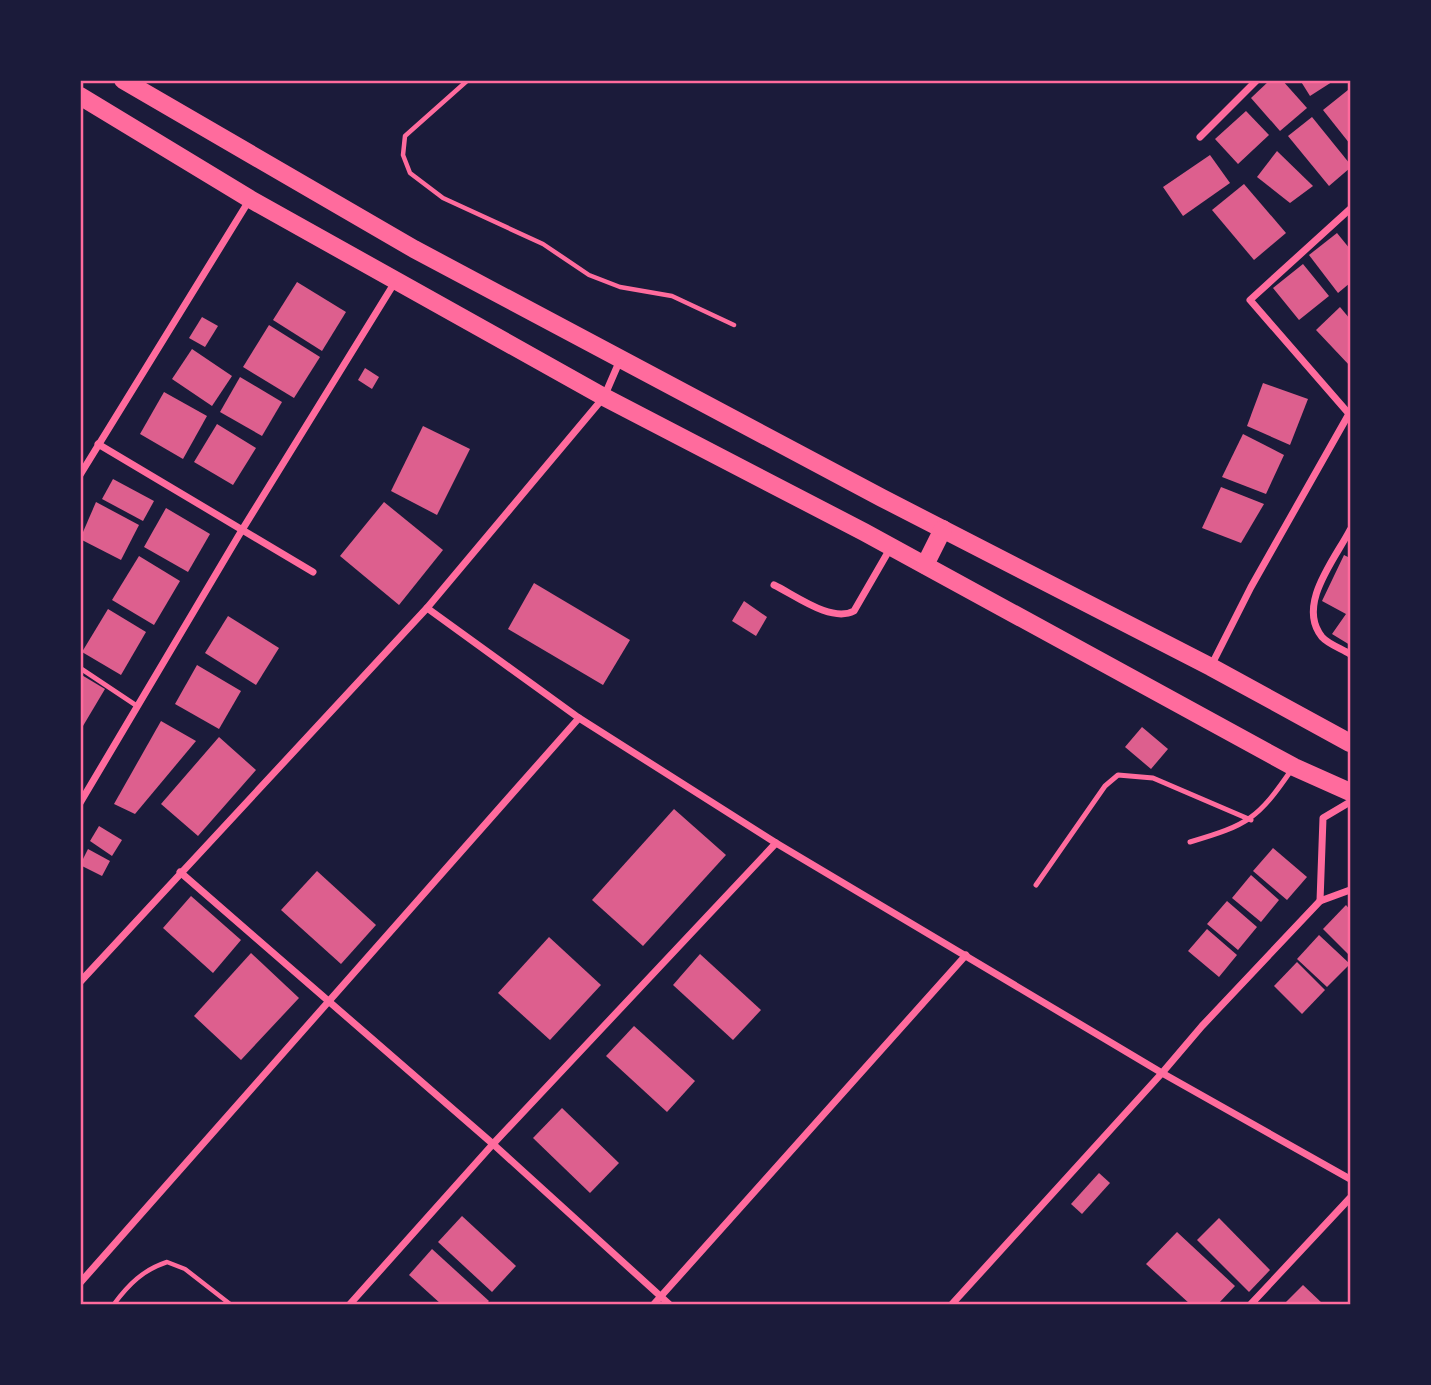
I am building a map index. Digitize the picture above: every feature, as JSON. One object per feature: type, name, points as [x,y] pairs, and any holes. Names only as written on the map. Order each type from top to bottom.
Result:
[{"type":"main road","points":[[123,80],[414,249],[1350,741]]},
{"type":"main road","points":[[80,96],[250,199],[604,397],[925,565],[1294,767],[1350,792]]},
{"type":"main road","points":[[925,565],[943,529]]},
{"type":"street","points":[[1200,137],[1257,80]]},
{"type":"street","points":[[80,475],[250,199]]},
{"type":"street","points":[[1211,667],[1251,587],[1350,414],[1250,300],[1350,209]]},
{"type":"street","points":[[80,803],[242,530],[395,281]]},
{"type":"street","points":[[80,982],[428,608],[604,397],[621,359]]},
{"type":"street","points":[[99,444],[313,572]]},
{"type":"street","points":[[1350,530],[1314,598],[1312,616],[1322,638],[1350,654]]},
{"type":"street","points":[[774,585],[833,614],[845,615],[854,611],[891,547]]},
{"type":"street","points":[[428,608],[579,719],[776,843],[1163,1073],[1350,1179]]},
{"type":"street","points":[[80,1283],[579,719]]},
{"type":"street","points":[[1320,901],[1323,818],[1350,802]]},
{"type":"street","points":[[351,1304],[493,1144],[776,843]]},
{"type":"street","points":[[180,872],[493,1144],[669,1304]]},
{"type":"street","points":[[952,1304],[1163,1073],[1202,1026],[1320,901],[1350,890]]},
{"type":"street","points":[[654,1304],[966,955]]},
{"type":"street","points":[[1251,1304],[1350,1198]]},
{"type":"lane","points":[[80,668],[137,706]]},
{"type":"lane","points":[[1190,842],[1251,820],[1268,805],[1294,767]]},
{"type":"lane","points":[[1035,885],[1105,786],[1118,775],[1153,778],[1251,820]]},
{"type":"path","points":[[468,80],[405,136],[403,155],[410,173],[443,198],[543,244],[589,275],[620,288],[672,296],[734,325]]},
{"type":"path","points":[[114,1304],[127,1287],[148,1268],[167,1262],[185,1269],[230,1304]]},
{"type":"building","points":[[1270,80],[1282,80],[1307,108],[1280,131],[1251,98]]},
{"type":"building","points":[[1300,80],[1335,80],[1310,96]]},
{"type":"building","points":[[1348,90],[1350,93],[1350,144],[1323,110]]},
{"type":"building","points":[[1246,111],[1269,135],[1238,164],[1215,139]]},
{"type":"building","points":[[1312,117],[1350,164],[1350,168],[1329,186],[1288,136]]},
{"type":"building","points":[[1277,151],[1313,186],[1290,203],[1257,177]]},
{"type":"building","points":[[1210,155],[1230,183],[1183,216],[1163,187]]},
{"type":"building","points":[[1244,184],[1286,233],[1254,260],[1212,210]]},
{"type":"building","points":[[1337,233],[1350,249],[1350,283],[1338,293],[1309,255]]},
{"type":"building","points":[[1303,264],[1329,296],[1299,320],[1273,288]]},
{"type":"building","points":[[297,282],[346,312],[322,351],[273,320]]},
{"type":"building","points":[[1340,307],[1350,319],[1350,366],[1316,330]]},
{"type":"building","points":[[202,317],[218,326],[205,347],[189,338]]},
{"type":"building","points":[[269,325],[320,357],[294,398],[243,367]]},
{"type":"building","points":[[192,349],[232,376],[212,406],[172,379]]},
{"type":"building","points":[[365,368],[379,377],[372,389],[358,380]]},
{"type":"building","points":[[240,377],[282,402],[262,436],[220,412]]},
{"type":"building","points":[[1263,383],[1308,399],[1290,445],[1247,426]]},
{"type":"building","points":[[164,392],[207,416],[183,459],[140,434]]},
{"type":"building","points":[[217,424],[256,448],[233,485],[194,462]]},
{"type":"building","points":[[423,426],[470,449],[437,515],[391,491]]},
{"type":"building","points":[[1243,434],[1284,455],[1266,494],[1222,477]]},
{"type":"building","points":[[113,479],[154,501],[143,521],[102,499]]},
{"type":"building","points":[[1221,487],[1264,504],[1241,543],[1202,528]]},
{"type":"building","points":[[96,502],[139,525],[121,560],[80,539]]},
{"type":"building","points":[[384,502],[443,550],[399,605],[340,556]]},
{"type":"building","points":[[166,508],[210,534],[188,572],[144,547]]},
{"type":"building","points":[[1344,555],[1350,558],[1350,645],[1332,634],[1346,614],[1322,601]]},
{"type":"building","points":[[139,556],[180,581],[154,625],[112,600]]},
{"type":"building","points":[[534,583],[630,640],[603,685],[508,629]]},
{"type":"building","points":[[744,601],[767,617],[756,636],[732,621]]},
{"type":"building","points":[[108,609],[146,632],[121,675],[82,652]]},
{"type":"building","points":[[228,616],[279,648],[256,685],[205,653]]},
{"type":"building","points":[[197,665],[241,691],[219,729],[175,704]]},
{"type":"building","points":[[80,674],[105,689],[80,731]]},
{"type":"building","points":[[161,721],[196,741],[135,814],[114,804]]},
{"type":"building","points":[[1142,727],[1168,749],[1151,769],[1125,747]]},
{"type":"building","points":[[219,737],[256,770],[198,836],[161,804]]},
{"type":"building","points":[[674,809],[726,855],[643,946],[592,900]]},
{"type":"building","points":[[99,826],[122,840],[112,856],[90,841]]},
{"type":"building","points":[[1273,848],[1307,877],[1287,900],[1253,871]]},
{"type":"building","points":[[88,849],[110,861],[102,876],[80,865]]},
{"type":"building","points":[[317,871],[376,925],[341,964],[281,910]]},
{"type":"building","points":[[1251,875],[1279,900],[1261,922],[1232,898]]},
{"type":"building","points":[[191,896],[241,940],[213,973],[163,928]]},
{"type":"building","points":[[1227,901],[1257,927],[1238,950],[1207,924]]},
{"type":"building","points":[[1346,905],[1350,910],[1350,956],[1323,929]]},
{"type":"building","points":[[1207,929],[1237,955],[1219,977],[1188,951]]},
{"type":"building","points":[[1319,935],[1350,964],[1327,987],[1297,959]]},
{"type":"building","points":[[549,937],[601,985],[550,1040],[498,993]]},
{"type":"building","points":[[251,953],[299,998],[241,1060],[194,1016]]},
{"type":"building","points":[[700,954],[761,1010],[733,1040],[673,985]]},
{"type":"building","points":[[1297,962],[1325,990],[1302,1014],[1274,986]]},
{"type":"building","points":[[634,1026],[695,1081],[667,1112],[606,1056]]},
{"type":"building","points":[[562,1108],[619,1163],[590,1193],[533,1138]]},
{"type":"building","points":[[1099,1173],[1110,1183],[1082,1214],[1071,1204]]},
{"type":"building","points":[[462,1216],[516,1266],[492,1292],[438,1242]]},
{"type":"building","points":[[1219,1218],[1270,1270],[1249,1292],[1197,1240]]},
{"type":"building","points":[[1177,1232],[1235,1286],[1218,1304],[1190,1304],[1146,1264]]},
{"type":"building","points":[[432,1249],[489,1301],[486,1304],[441,1304],[409,1275]]},
{"type":"building","points":[[1303,1285],[1323,1304],[1284,1304]]}]
